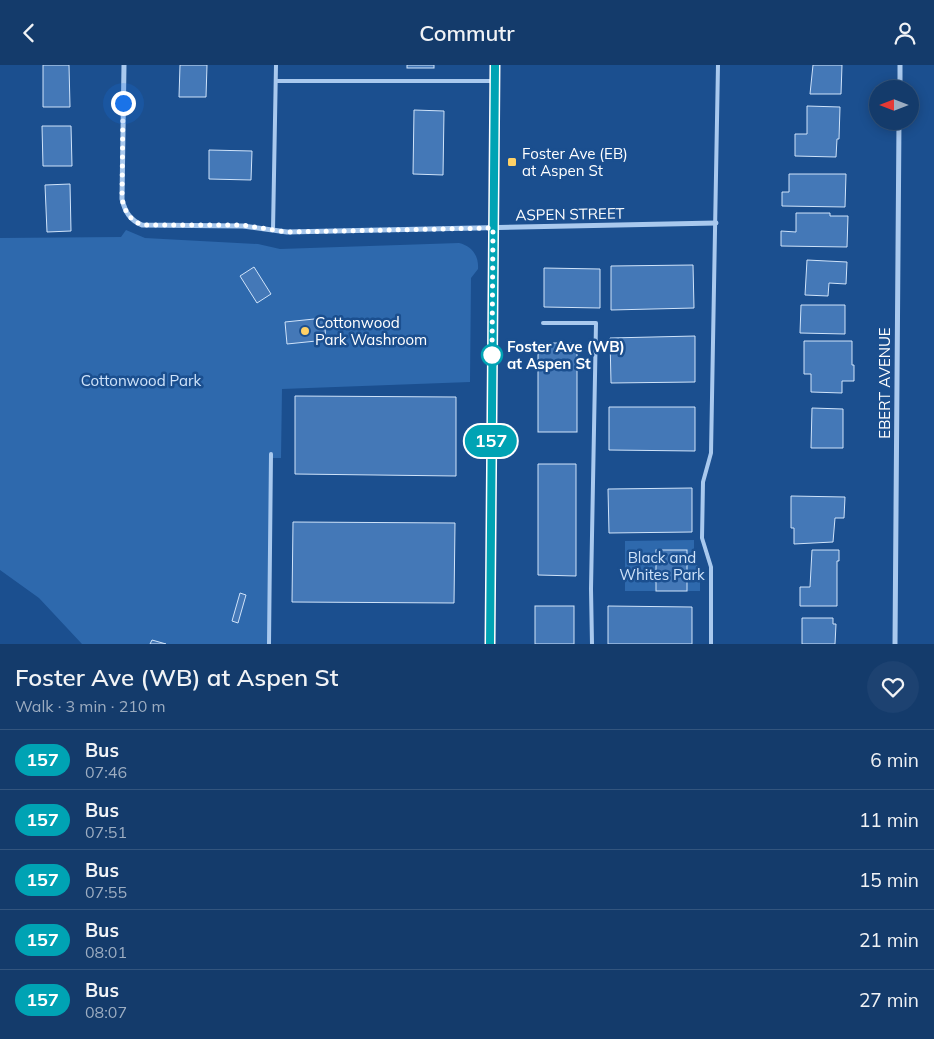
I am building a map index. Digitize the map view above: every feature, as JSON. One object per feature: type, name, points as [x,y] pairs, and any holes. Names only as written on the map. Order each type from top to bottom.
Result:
[{"type":"street","name":"ASPEN STREET","points":[[124,65],[122,199],[128,215],[134,222],[142,225],[243,225],[286,232],[716,223]]},
{"type":"street","points":[[490,644],[495,65]]},
{"type":"street","points":[[900,65],[900,80]]},
{"type":"street","name":"EBERT AVENUE","points":[[895,644],[899,130]]},
{"type":"lane","points":[[273,230],[276,65]]},
{"type":"lane","points":[[711,644],[711,567],[702,538],[703,482],[712,453],[718,65]]},
{"type":"lane","points":[[276,81],[495,81]]},
{"type":"lane","points":[[543,323],[596,323],[591,589],[592,644]]},
{"type":"lane","points":[[270,644],[271,454]]},
{"type":"green space","name":"Cottonwood Park","points":[[126,230],[145,238],[258,244],[280,249],[459,243],[471,249],[476,256],[478,269],[471,278],[470,382],[282,389],[281,458],[272,458],[269,644],[82,644],[39,598],[0,570],[0,238],[121,237]]},
{"type":"green space","name":"Black and Whites Park","points":[[694,540],[694,557],[700,572],[700,591],[625,591],[625,541]]},
{"type":"building","points":[[43,65],[69,65],[70,107],[43,107]]},
{"type":"building","points":[[180,65],[207,65],[206,97],[179,97]]},
{"type":"building","points":[[407,65],[434,65],[434,68],[407,68]]},
{"type":"building","points":[[813,65],[842,65],[841,94],[810,94]]},
{"type":"building","points":[[807,106],[840,107],[839,139],[837,139],[836,157],[795,156],[795,134],[807,134]]},
{"type":"building","points":[[414,110],[444,111],[443,175],[413,174]]},
{"type":"building","points":[[42,126],[71,126],[72,166],[43,166]]},
{"type":"building","points":[[209,150],[252,151],[251,180],[209,179]]},
{"type":"building","points":[[789,174],[846,174],[845,207],[782,206],[782,192],[789,192]]},
{"type":"building","points":[[70,184],[71,231],[47,232],[45,185]]},
{"type":"building","points":[[796,213],[830,213],[830,216],[848,216],[847,247],[781,246],[781,231],[796,232]]},
{"type":"building","points":[[807,260],[847,262],[846,284],[829,283],[828,296],[805,295]]},
{"type":"building","points":[[693,265],[694,308],[611,310],[611,266]]},
{"type":"building","points":[[254,267],[271,294],[257,303],[240,276]]},
{"type":"building","points":[[544,268],[600,269],[600,308],[544,307]]},
{"type":"building","points":[[801,305],[845,305],[845,334],[800,333]]},
{"type":"building","name":"Cottonwood Park Washroom","points":[[324,318],[326,340],[287,344],[285,322]]},
{"type":"building","points":[[695,336],[695,382],[611,383],[610,338]]},
{"type":"building","points":[[804,341],[852,341],[854,381],[842,381],[842,393],[811,392],[811,374],[804,374]]},
{"type":"building","points":[[538,343],[577,343],[577,432],[538,432]]},
{"type":"building","points":[[295,396],[456,397],[456,476],[295,474]]},
{"type":"building","points":[[609,407],[695,407],[695,451],[609,450]]},
{"type":"building","points":[[812,408],[843,409],[843,448],[811,448]]},
{"type":"building","points":[[538,464],[576,464],[576,576],[538,575]]},
{"type":"building","points":[[692,488],[692,532],[609,533],[608,489]]},
{"type":"building","points":[[791,496],[845,497],[844,518],[835,518],[833,542],[794,544],[794,528],[791,528]]},
{"type":"building","points":[[293,522],[455,523],[454,603],[292,602]]},
{"type":"building","points":[[656,550],[687,550],[687,591],[656,591]]},
{"type":"building","points":[[812,550],[839,550],[839,561],[837,561],[837,606],[800,606],[800,587],[810,587]]},
{"type":"building","points":[[240,593],[246,595],[238,623],[232,621]]},
{"type":"building","points":[[535,606],[574,606],[574,644],[535,644]]},
{"type":"building","points":[[608,606],[692,607],[692,644],[608,644]]},
{"type":"building","points":[[802,618],[833,618],[833,624],[836,624],[835,644],[802,644]]},
{"type":"building","points":[[152,640],[166,644],[150,644]]},
{"type":"bus line","name":"157","points":[[490,644],[495,65]]},
{"type":"place","name":"Foster Ave (EB) at Aspen St","points":[[512,162]]},
{"type":"place","name":"Cottonwood Park Washroom","points":[[305,331]]},
{"type":"place","name":"Foster Ave (WB) at Aspen St","points":[[492,355]]},
{"type":"route","points":[[123,103],[122,199],[128,215],[134,222],[142,225],[243,225],[286,232],[493,228],[492,355]]}]
